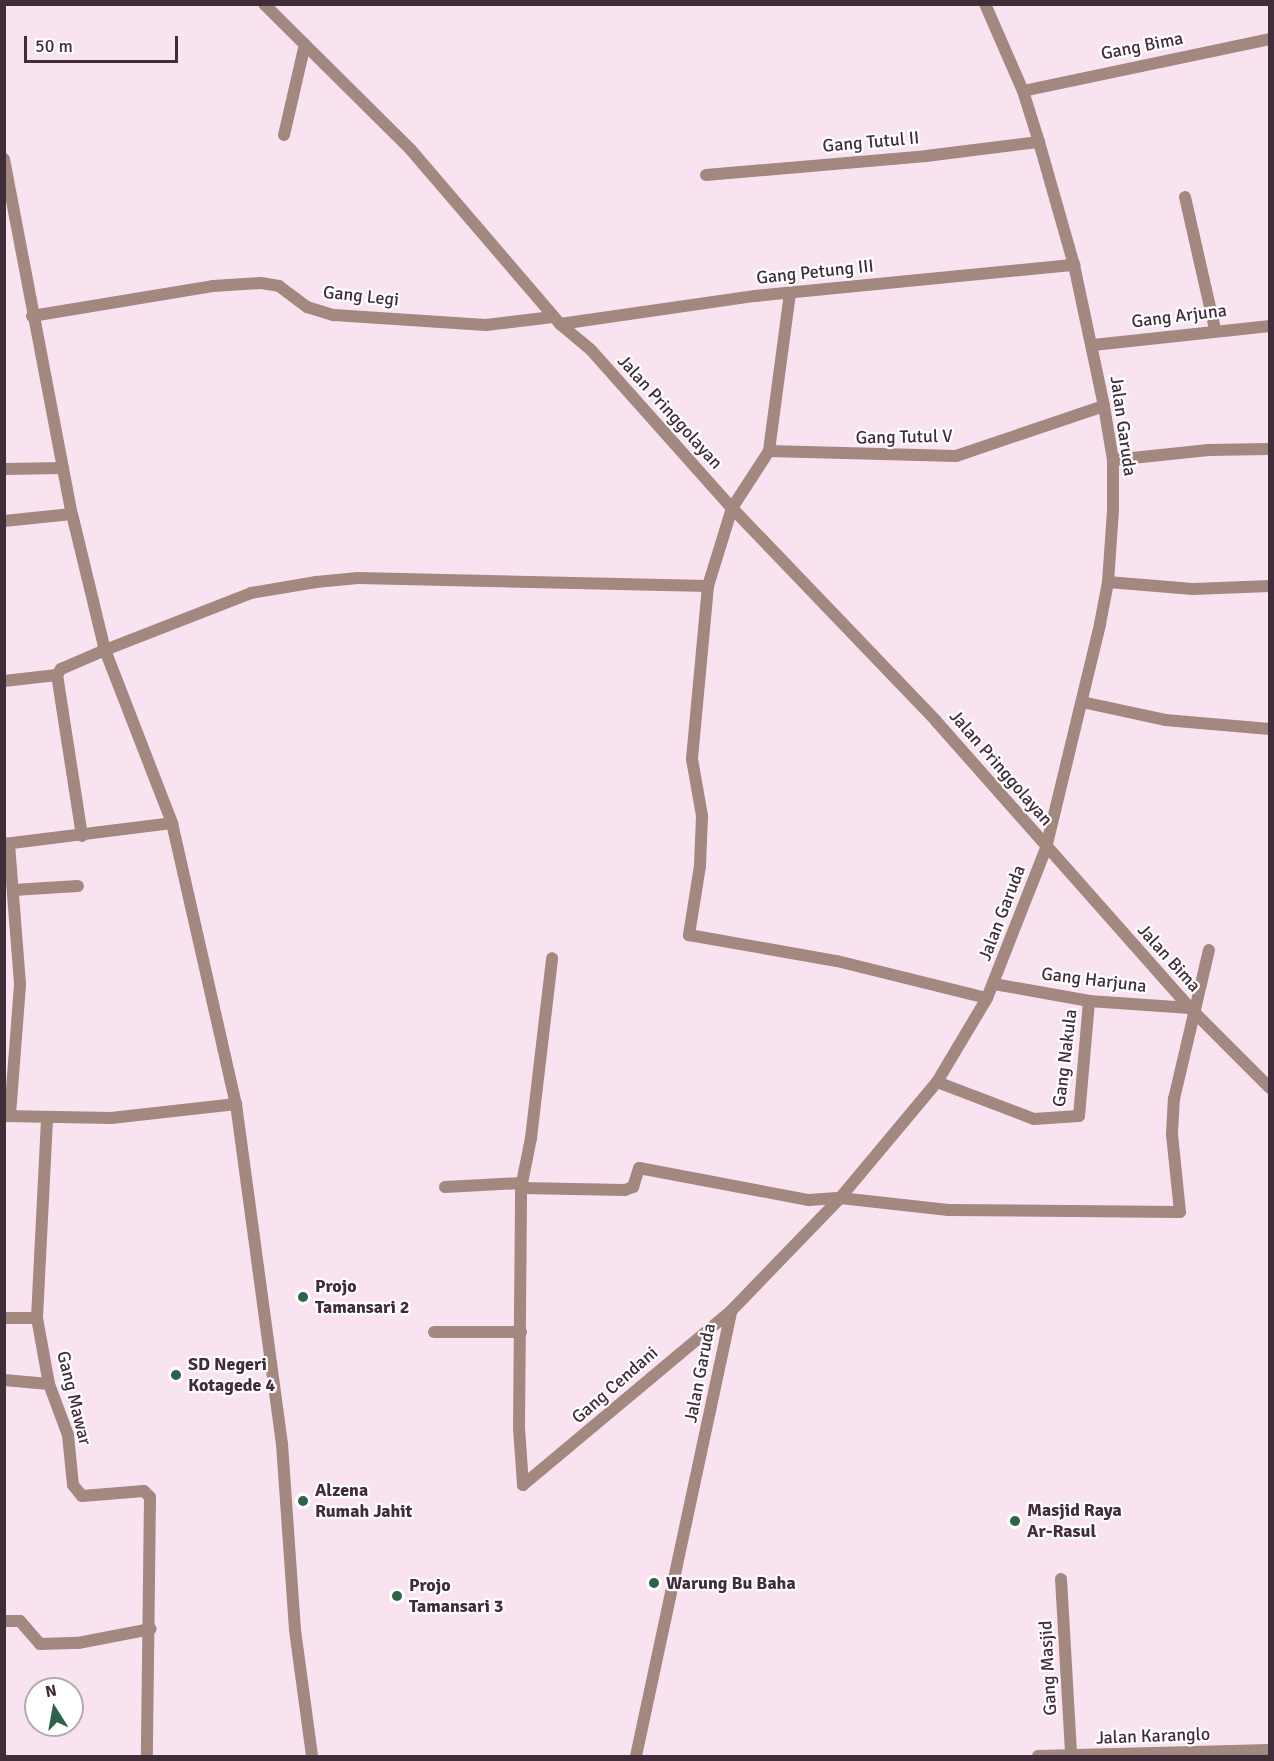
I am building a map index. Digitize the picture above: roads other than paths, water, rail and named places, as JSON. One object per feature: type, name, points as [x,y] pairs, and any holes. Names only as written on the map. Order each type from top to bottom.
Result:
[{"type":"street","name":"Jalan Pringgolayan","points":[[264,4],[430,170],[557,321],[591,350],[732,508],[936,721],[1046,848]]},
{"type":"street","name":"Jalan Garuda","points":[[636,1756],[731,1311],[840,1198],[937,1082],[987,998],[1046,848],[1082,702],[1108,582],[1113,460],[1093,345],[1074,265],[1023,91],[985,4]]},
{"type":"street","name":"Gang Bima","points":[[1023,91],[1269,39]]},
{"type":"street","points":[[284,135],[305,44]]},
{"type":"street","name":"Gang Tutul II","points":[[706,175],[926,156],[1039,142]]},
{"type":"street","points":[[4,159],[32,316],[72,514],[105,650],[172,823],[236,1104],[282,1444],[295,1630],[312,1756]]},
{"type":"street","points":[[1185,197],[1215,329]]},
{"type":"street","name":"Gang Petung III","points":[[557,321],[790,293],[1074,265]]},
{"type":"street","name":"Gang Legi","points":[[32,316],[213,286],[261,283],[279,286],[307,307],[334,315],[486,325],[557,321]]},
{"type":"street","points":[[790,293],[769,451],[732,508],[708,586],[693,759],[702,816],[700,866],[689,935],[837,961],[987,998]]},
{"type":"street","name":"Gang Arjuna","points":[[1093,345],[1215,329],[1269,326]]},
{"type":"street","name":"Gang Tutul V","points":[[769,451],[956,456],[1104,406]]},
{"type":"street","points":[[1113,460],[1208,450],[1269,449]]},
{"type":"street","points":[[4,469],[63,468]]},
{"type":"street","points":[[4,521],[72,514]]},
{"type":"street","points":[[82,836],[57,675],[61,669],[105,650],[251,593],[337,580],[514,580],[708,586]]},
{"type":"street","points":[[1108,582],[1193,589],[1269,586]]},
{"type":"street","points":[[4,681],[57,675]]},
{"type":"street","points":[[1082,702],[1165,720],[1269,729]]},
{"type":"street","points":[[172,823],[7,844],[20,985],[7,1116],[47,1120],[111,1118],[236,1104]]},
{"type":"street","name":"Jalan Bima","points":[[1046,848],[1192,1010],[1269,1088]]},
{"type":"street","points":[[13,890],[78,886]]},
{"type":"street","points":[[445,1187],[521,1185],[626,1190],[633,1188],[639,1168],[809,1200],[840,1198],[948,1210],[1180,1212],[1173,1117],[1192,1010],[1206,973],[1209,950]]},
{"type":"street","points":[[434,1332],[521,1332],[521,1185],[531,1138],[552,958]]},
{"type":"street","name":"Gang Harjuna","points":[[994,984],[1089,1001],[1192,1010]]},
{"type":"street","name":"Gang Nakula","points":[[937,1082],[1034,1119],[1079,1116],[1089,1001]]},
{"type":"street","name":"Gang Mawar","points":[[47,1120],[37,1318],[49,1384],[68,1434],[73,1485],[77,1493],[89,1496],[144,1491],[150,1497],[151,1629],[147,1756]]},
{"type":"street","name":"Gang Cendani","points":[[521,1332],[519,1428],[523,1485],[731,1311]]},
{"type":"street","points":[[4,1318],[37,1318]]},
{"type":"street","points":[[4,1380],[49,1384]]},
{"type":"street","name":"Gang Masjid","points":[[1061,1580],[1071,1755]]},
{"type":"street","points":[[4,1621],[20,1622],[40,1644],[78,1643],[151,1629]]},
{"type":"street","name":"Jalan Karanglo","points":[[1038,1756],[1265,1752]]},
{"type":"place","name":"Projo Tamansari 2","points":[[303,1297]]},
{"type":"place","name":"SD Negeri Kotagede 4","points":[[176,1375]]},
{"type":"place","name":"Alzena Rumah Jahit","points":[[303,1501]]},
{"type":"place","name":"Masjid Raya Ar-Rasul","points":[[1015,1521]]},
{"type":"place","name":"Warung Bu Baha","points":[[654,1583]]},
{"type":"place","name":"Projo Tamansari 3","points":[[397,1596]]}]
